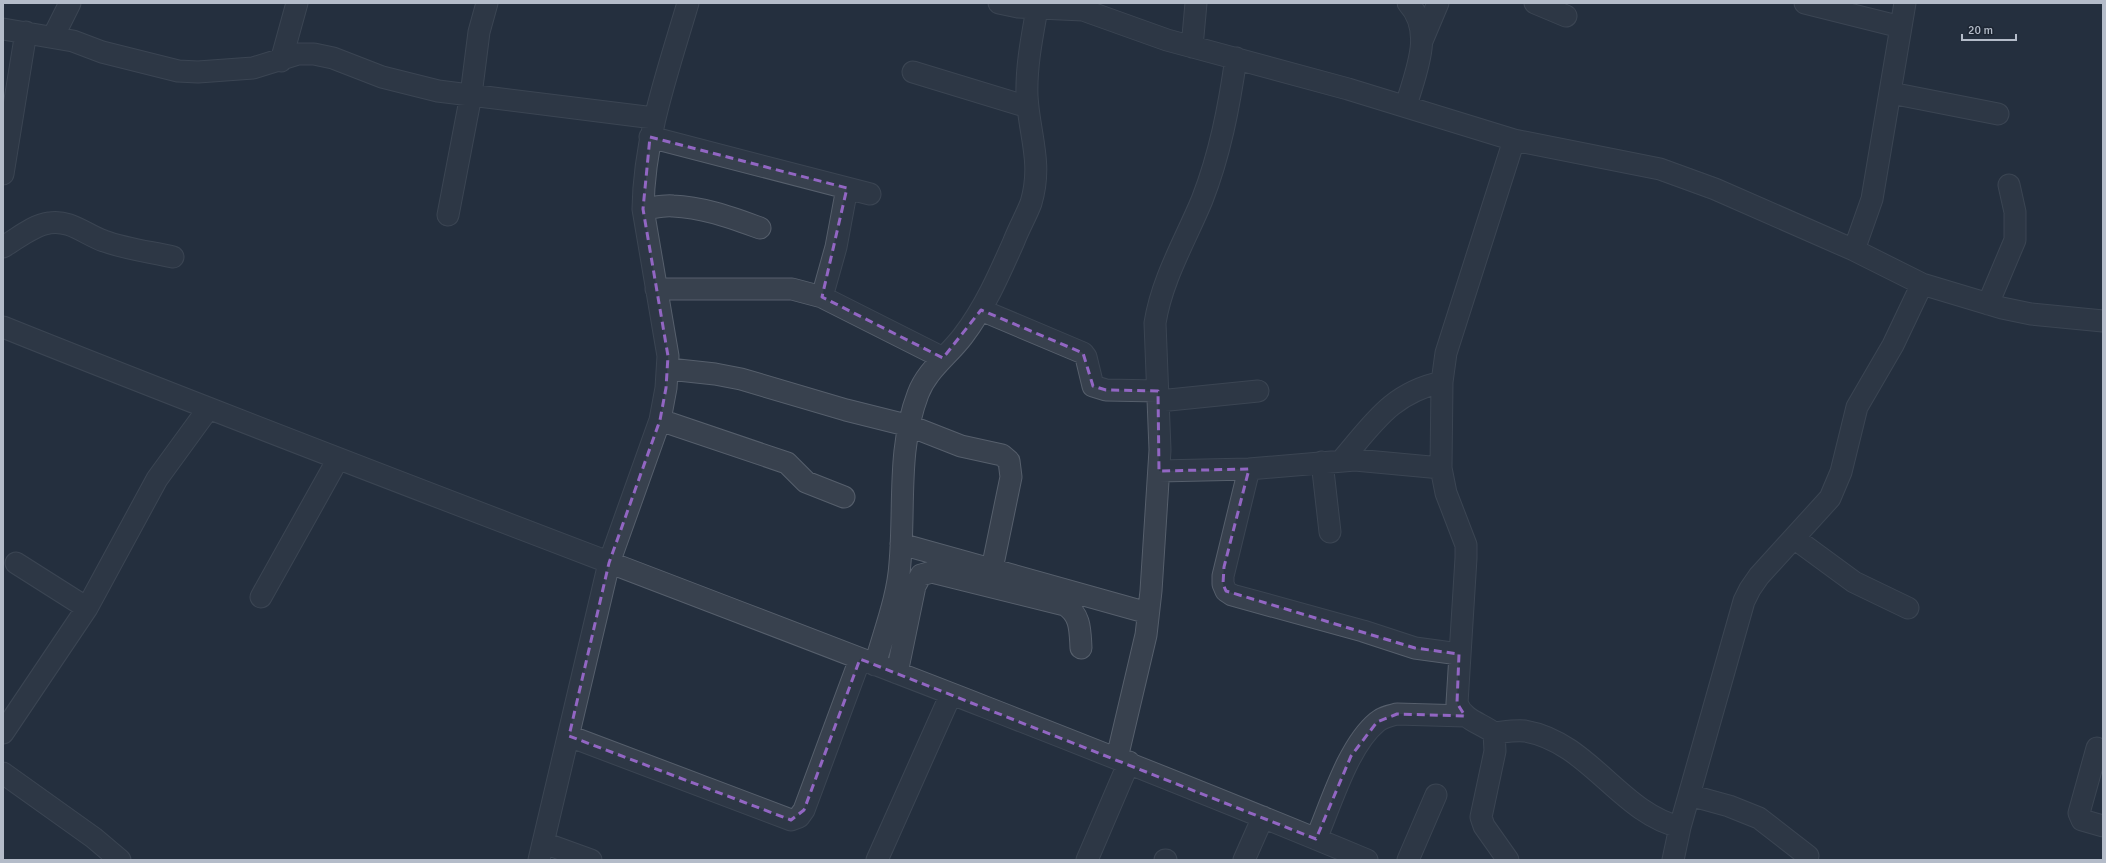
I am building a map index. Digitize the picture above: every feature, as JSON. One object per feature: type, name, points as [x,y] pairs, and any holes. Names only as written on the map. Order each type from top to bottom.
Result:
[{"type":"street","points":[[53,37],[70,3]]},
{"type":"street","points":[[281,61],[298,3]]},
{"type":"street","points":[[448,215],[471,95],[479,32],[487,3]]},
{"type":"street","points":[[591,860],[541,852],[608,563],[660,420],[669,370],[665,334],[643,209],[645,163],[652,128],[688,3]]},
{"type":"street","points":[[999,3],[1036,9],[1062,6],[1082,10],[1160,38],[1406,106],[1514,140],[1660,169],[1715,189],[1854,250],[1922,284],[1988,304],[2031,314],[2103,321]]},
{"type":"street","points":[[1192,47],[1196,3]]},
{"type":"street","points":[[1408,3],[1415,10],[1421,24],[1422,40]]},
{"type":"street","points":[[1406,106],[1422,40],[1438,3]]},
{"type":"street","points":[[1535,3],[1566,16]]},
{"type":"street","points":[[1805,3],[1901,27]]},
{"type":"street","points":[[1854,250],[1872,199],[1905,3]]},
{"type":"street","points":[[569,736],[791,820],[799,817],[804,810],[895,593],[900,565],[902,468],[918,393],[933,368],[961,339],[981,310],[998,278],[1030,204],[1037,169],[1036,149],[1028,108],[1029,58],[1036,9]]},
{"type":"street","points":[[3,29],[73,41],[102,52],[178,71],[221,71],[252,68],[281,61],[298,54],[314,54],[333,58],[382,77],[409,85],[652,128],[870,194]]},
{"type":"street","points":[[3,174],[26,32]]},
{"type":"street","points":[[1087,860],[1123,760],[1144,642],[1153,575],[1159,471],[1155,323],[1159,303],[1202,200],[1218,154],[1231,92],[1236,58]]},
{"type":"street","points":[[913,72],[1028,108]]},
{"type":"street","points":[[1891,93],[1998,114]]},
{"type":"street","points":[[1514,140],[1446,353],[1442,382],[1441,468],[1445,487],[1466,545],[1457,704],[1459,711],[1465,716],[1494,733],[1524,731],[1553,742],[1587,763],[1642,810],[1666,824],[1680,827]]},
{"type":"street","points":[[1988,304],[2015,240],[2015,212],[2010,184]]},
{"type":"street","points":[[822,297],[836,247],[847,188]]},
{"type":"street","points":[[643,209],[673,206],[690,208],[720,214],[760,228]]},
{"type":"street","points":[[3,247],[39,226],[50,222],[61,222],[74,226],[105,242],[174,256]]},
{"type":"street","points":[[1673,860],[1680,827],[1744,601],[1759,576],[1830,498],[1836,486],[1857,407],[1893,345],[1922,284]]},
{"type":"street","points":[[656,289],[792,289],[822,297],[943,358]]},
{"type":"street","points":[[981,310],[1082,353],[1088,363],[1093,386],[1106,390],[1158,396],[1258,391]]},
{"type":"street","points":[[3,327],[208,409],[1123,760],[1367,860]]},
{"type":"street","points":[[669,370],[716,374],[741,379],[846,410],[910,426],[961,446],[1002,455],[1009,461],[1011,477],[992,569]]},
{"type":"street","points":[[1330,532],[1331,461],[1395,402],[1414,390],[1442,382]]},
{"type":"street","points":[[3,733],[87,608],[157,479],[208,409]]},
{"type":"street","points":[[660,420],[787,463],[806,482],[844,497]]},
{"type":"street","points":[[261,597],[338,459]]},
{"type":"street","points":[[1159,471],[1249,469],[1355,460],[1441,468]]},
{"type":"street","points":[[1249,469],[1224,567],[1222,584],[1226,591],[1232,595],[1363,631],[1415,648],[1459,654]]},
{"type":"street","points":[[1794,538],[1854,582],[1908,608]]},
{"type":"street","points":[[901,544],[1148,613]]},
{"type":"street","points":[[16,563],[87,608]]},
{"type":"street","points":[[897,673],[915,586],[922,575],[932,572],[1066,606],[1073,610],[1077,618],[1081,648]]},
{"type":"street","points":[[877,860],[951,694]]},
{"type":"street","points":[[1316,839],[1351,756],[1363,737],[1377,722],[1386,716],[1397,714],[1465,716]]},
{"type":"street","points":[[1494,733],[1495,751],[1481,817],[1484,826],[1508,860]]},
{"type":"street","points":[[2097,748],[2079,813],[2082,820],[2103,826]]},
{"type":"street","points":[[3,773],[120,860]]},
{"type":"street","points":[[1408,860],[1436,795]]},
{"type":"street","points":[[1689,795],[1729,806],[1759,818],[1808,856]]},
{"type":"street","points":[[1244,860],[1263,817]]},
{"type":"highlighted area","points":[[650,137],[847,188],[822,297],[943,358],[981,310],[1083,353],[1093,386],[1106,390],[1158,391],[1159,471],[1249,469],[1224,567],[1223,584],[1226,591],[1415,648],[1459,654],[1457,703],[1465,716],[1397,714],[1377,722],[1351,756],[1316,839],[860,659],[804,810],[791,820],[569,736],[609,563],[660,420],[666,388],[668,356],[643,209]]}]
